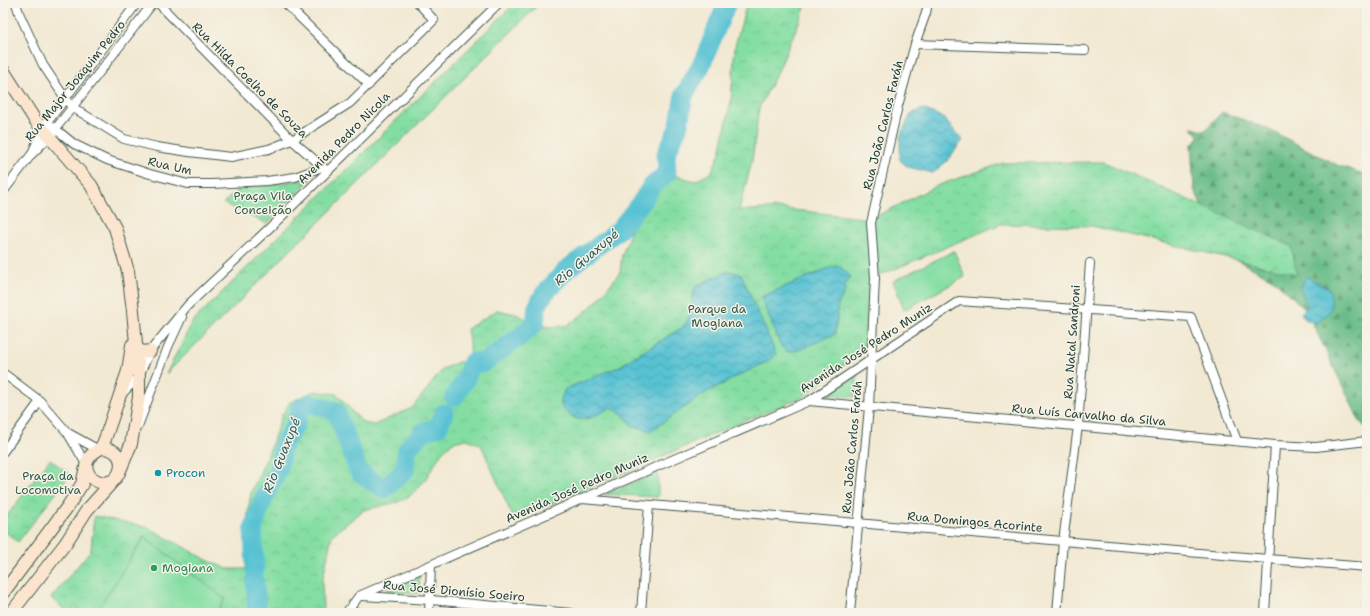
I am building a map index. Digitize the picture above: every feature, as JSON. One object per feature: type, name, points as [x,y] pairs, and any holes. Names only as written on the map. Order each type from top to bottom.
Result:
[{"type":"main road","points":[[3,70],[36,120],[49,129],[91,185],[115,228],[128,271],[134,311],[134,330],[128,371],[106,439],[99,449],[90,455],[82,484],[68,506],[3,593]]},
{"type":"main road","points":[[11,613],[65,544],[87,510],[120,472],[131,444],[139,397],[139,376],[134,330]]},
{"type":"main road","points":[[137,350],[143,352],[150,351]]},
{"type":"main road","points":[[86,466],[90,477],[99,483],[109,483],[120,472],[121,461],[118,455],[107,448],[99,449]]},
{"type":"street","points":[[16,3],[19,13],[43,65],[72,107],[124,139],[189,152],[231,157],[269,148],[292,140],[350,103],[434,20],[418,3]]},
{"type":"street","name":"Rua Major Joaquim Pedro","points":[[3,192],[49,129],[65,98],[137,3]]},
{"type":"street","name":"Rua Major Joaquim Pedro","points":[[49,129],[72,107],[153,3]]},
{"type":"street","name":"Rua Hilda Coelho de Souza","points":[[158,3],[292,140],[324,169]]},
{"type":"street","points":[[285,3],[369,85]]},
{"type":"street","name":"Avenida Pedro Nicola","points":[[119,398],[139,376],[150,351],[188,305],[282,216],[324,169],[499,3]]},
{"type":"street","name":"Rua João Carlos Faráh","points":[[850,613],[871,360],[875,278],[871,223],[898,106],[928,3]]},
{"type":"street","points":[[915,44],[1085,50]]},
{"type":"street","name":"Rua Um","points":[[49,129],[74,144],[107,160],[150,174],[188,184],[212,184],[295,177],[324,169]]},
{"type":"street","name":"Rua Natal Sandroni","points":[[1057,613],[1063,542],[1078,426],[1090,263]]},
{"type":"street","name":"Avenida José Pedro Muniz","points":[[346,613],[359,596],[809,401],[959,301],[1191,317],[1237,441]]},
{"type":"street","name":"Avenida Pedro Nicola","points":[[131,444],[168,347],[188,305]]},
{"type":"street","points":[[3,373],[40,401],[67,432],[86,466]]},
{"type":"street","points":[[3,452],[40,401]]},
{"type":"street","name":"Rua Luís Carvalho da Silva","points":[[809,401],[1275,445],[1316,447],[1367,441]]},
{"type":"street","points":[[67,432],[99,449]]},
{"type":"street","points":[[1265,613],[1275,445]]},
{"type":"street","name":"Rua Domingos Acorinte","points":[[582,499],[1268,560],[1367,567]]},
{"type":"street","points":[[641,613],[649,505]]},
{"type":"street","points":[[429,613],[431,600],[431,565]]},
{"type":"street","name":"Rua José Dionísio Soeiro","points":[[359,596],[431,600],[571,613]]},
{"type":"green space","points":[[515,3],[540,3],[166,374],[193,321]]},
{"type":"green space","name":"Parque da Mogiana","points":[[747,3],[807,3],[779,69],[759,108],[752,161],[739,211],[777,208],[871,219],[936,186],[1003,163],[1104,162],[1291,246],[1297,274],[1092,226],[1001,224],[871,279],[864,350],[803,397],[547,506],[512,515],[481,445],[467,439],[453,442],[442,452],[423,483],[411,495],[398,502],[364,510],[332,535],[322,583],[323,613],[69,613],[51,598],[91,550],[94,516],[147,527],[209,561],[228,569],[246,569],[245,532],[251,492],[267,457],[282,415],[290,402],[314,391],[337,394],[358,418],[364,423],[374,425],[412,408],[443,369],[458,362],[472,362],[467,329],[497,310],[516,314],[535,323],[549,327],[568,325],[583,314],[598,300],[620,272],[622,255],[633,225],[662,185],[667,173],[695,181],[711,173],[720,153],[731,101],[735,46]]},
{"type":"green space","points":[[1222,112],[1266,128],[1337,165],[1367,175],[1367,429],[1360,422],[1306,310],[1274,280],[1237,260],[1212,227],[1194,189],[1191,145],[1199,137],[1192,128],[1204,131]]},
{"type":"green space","name":"Praça Vila Conceição","points":[[311,179],[267,224],[223,203],[241,188]]},
{"type":"green space","points":[[954,251],[965,277],[904,310],[893,281]]},
{"type":"green space","points":[[857,374],[856,397],[828,395]]},
{"type":"green space","name":"Praça da Locomotiva","points":[[50,459],[70,475],[18,542],[3,530],[3,521]]},
{"type":"green space","points":[[658,473],[658,497],[604,494]]},
{"type":"green space","name":"Mogiana","points":[[144,537],[225,599],[217,613],[96,613]]},
{"type":"green space","points":[[419,575],[420,593],[385,591]]},
{"type":"water","points":[[923,109],[942,117],[963,140],[947,161],[933,173],[908,167],[900,160],[900,136],[911,114]]},
{"type":"water","points":[[839,266],[851,277],[844,287],[845,291],[838,305],[835,334],[799,350],[787,352],[781,346],[761,297],[831,267]]},
{"type":"water","points":[[728,271],[741,274],[776,354],[768,361],[705,393],[651,431],[632,425],[624,415],[611,407],[595,416],[581,419],[574,418],[565,411],[561,403],[565,389],[618,367],[683,327],[691,314],[692,298],[696,286]]},
{"type":"water","points":[[1307,276],[1330,290],[1330,310],[1316,323],[1305,319],[1301,313],[1308,306],[1302,294],[1301,287]]},
{"type":"waterway","name":"Rio Guaxupé","points":[[454,397],[465,380],[472,362],[483,363],[529,329],[535,323],[537,307],[544,294],[567,269],[619,230],[651,187],[667,173],[666,154],[678,128],[684,95],[701,66],[727,3]]},
{"type":"waterway","name":"Rio Guaxupé","points":[[255,570],[253,529],[263,500],[278,470],[283,444],[296,424],[299,410],[309,403],[336,411],[359,472],[384,489],[405,470],[407,449],[423,432],[439,426],[444,413]]},
{"type":"waterway","name":"Rio Guaxupé","points":[[255,581],[257,613]]},
{"type":"place","name":"Procon","points":[[158,473]]},
{"type":"place","name":"Mogiana","points":[[154,568]]}]
